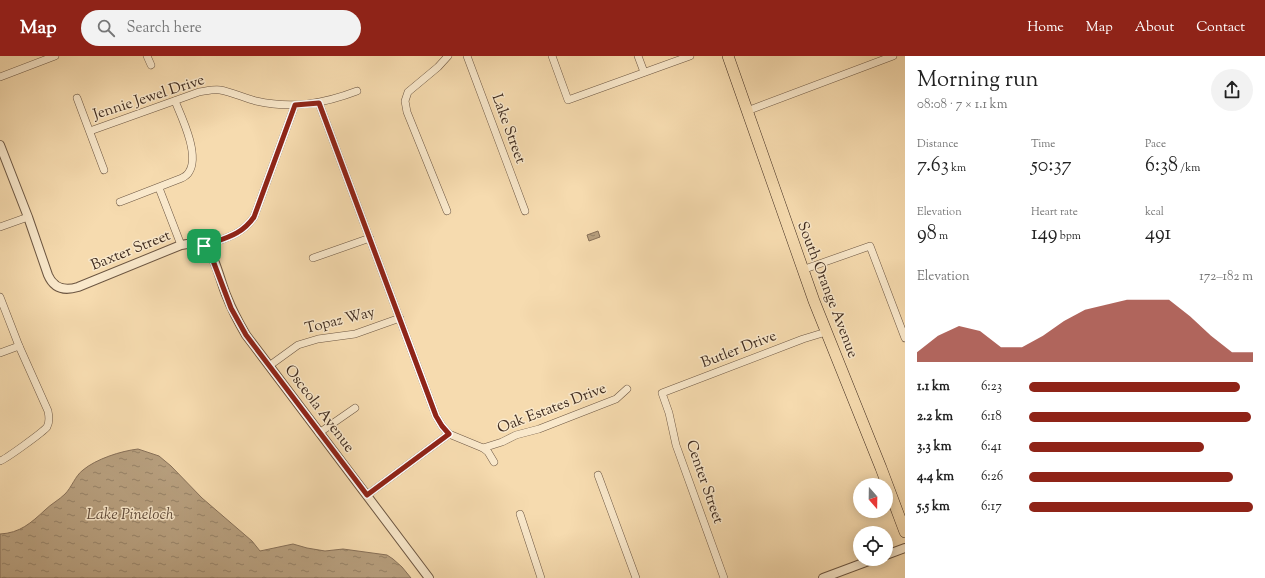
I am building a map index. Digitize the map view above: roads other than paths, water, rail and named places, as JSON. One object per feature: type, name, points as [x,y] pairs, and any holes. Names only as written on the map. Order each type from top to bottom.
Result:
[{"type":"main road","name":"South Orange Avenue","points":[[728,56],[802,270],[905,532]]},
{"type":"street","points":[[0,76],[55,56]]},
{"type":"street","points":[[147,56],[151,65]]},
{"type":"street","points":[[447,211],[406,106],[406,96],[415,85],[438,67],[448,56]]},
{"type":"street","name":"Lake Street","points":[[467,56],[525,211]]},
{"type":"street","points":[[552,56],[568,100],[690,56]]},
{"type":"street","points":[[638,56],[644,72]]},
{"type":"street","points":[[747,111],[893,56]]},
{"type":"street","name":"Jennie Jewel Drive","points":[[90,131],[199,92],[220,90],[262,102],[295,105],[319,103],[357,91]]},
{"type":"street","points":[[77,98],[104,170]]},
{"type":"street","points":[[120,202],[159,188],[182,178],[190,172],[193,159],[192,145],[176,101]]},
{"type":"street","points":[[319,103],[436,416],[449,434],[483,448],[488,452],[494,462]]},
{"type":"street","name":"Baxter Street","points":[[28,217],[50,280],[58,288],[64,289],[78,287],[181,246],[191,243],[198,243],[204,246],[241,231],[254,217],[295,105]]},
{"type":"street","points":[[0,144],[28,217],[0,227]]},
{"type":"street","points":[[159,188],[181,246]]},
{"type":"street","points":[[314,258],[370,238]]},
{"type":"street","name":"Osceola Avenue","points":[[204,246],[212,258],[226,295],[246,335],[429,578]]},
{"type":"street","points":[[802,270],[870,246],[905,338]]},
{"type":"street","points":[[0,297],[19,346],[48,411],[49,419],[46,427],[0,461]]},
{"type":"street","name":"Topaz Way","points":[[269,366],[298,345],[318,339],[355,334],[400,318]]},
{"type":"street","name":"Butler Drive","points":[[662,393],[803,339],[826,332]]},
{"type":"street","points":[[0,353],[19,346]]},
{"type":"street","name":"Oak Estates Drive","points":[[483,448],[502,442],[520,433],[539,428],[616,399],[627,389]]},
{"type":"street","name":"Center Street","points":[[662,393],[669,413],[676,445],[724,578]]},
{"type":"street","points":[[319,433],[355,408]]},
{"type":"street","points":[[367,495],[449,434]]},
{"type":"street","points":[[598,475],[636,578]]},
{"type":"street","points":[[520,514],[541,578]]},
{"type":"street","points":[[893,552],[905,548]]},
{"type":"street","points":[[823,578],[855,566]]},
{"type":"water","points":[[598,231],[600,237],[589,241],[587,235]]},
{"type":"water","name":"Lake Pineloch","points":[[138,449],[159,456],[171,466],[202,498],[252,541],[260,551],[293,544],[325,551],[343,549],[387,555],[402,567],[411,578],[0,578],[0,534],[14,532],[30,523],[65,494],[78,475],[88,466],[109,456]]}]
